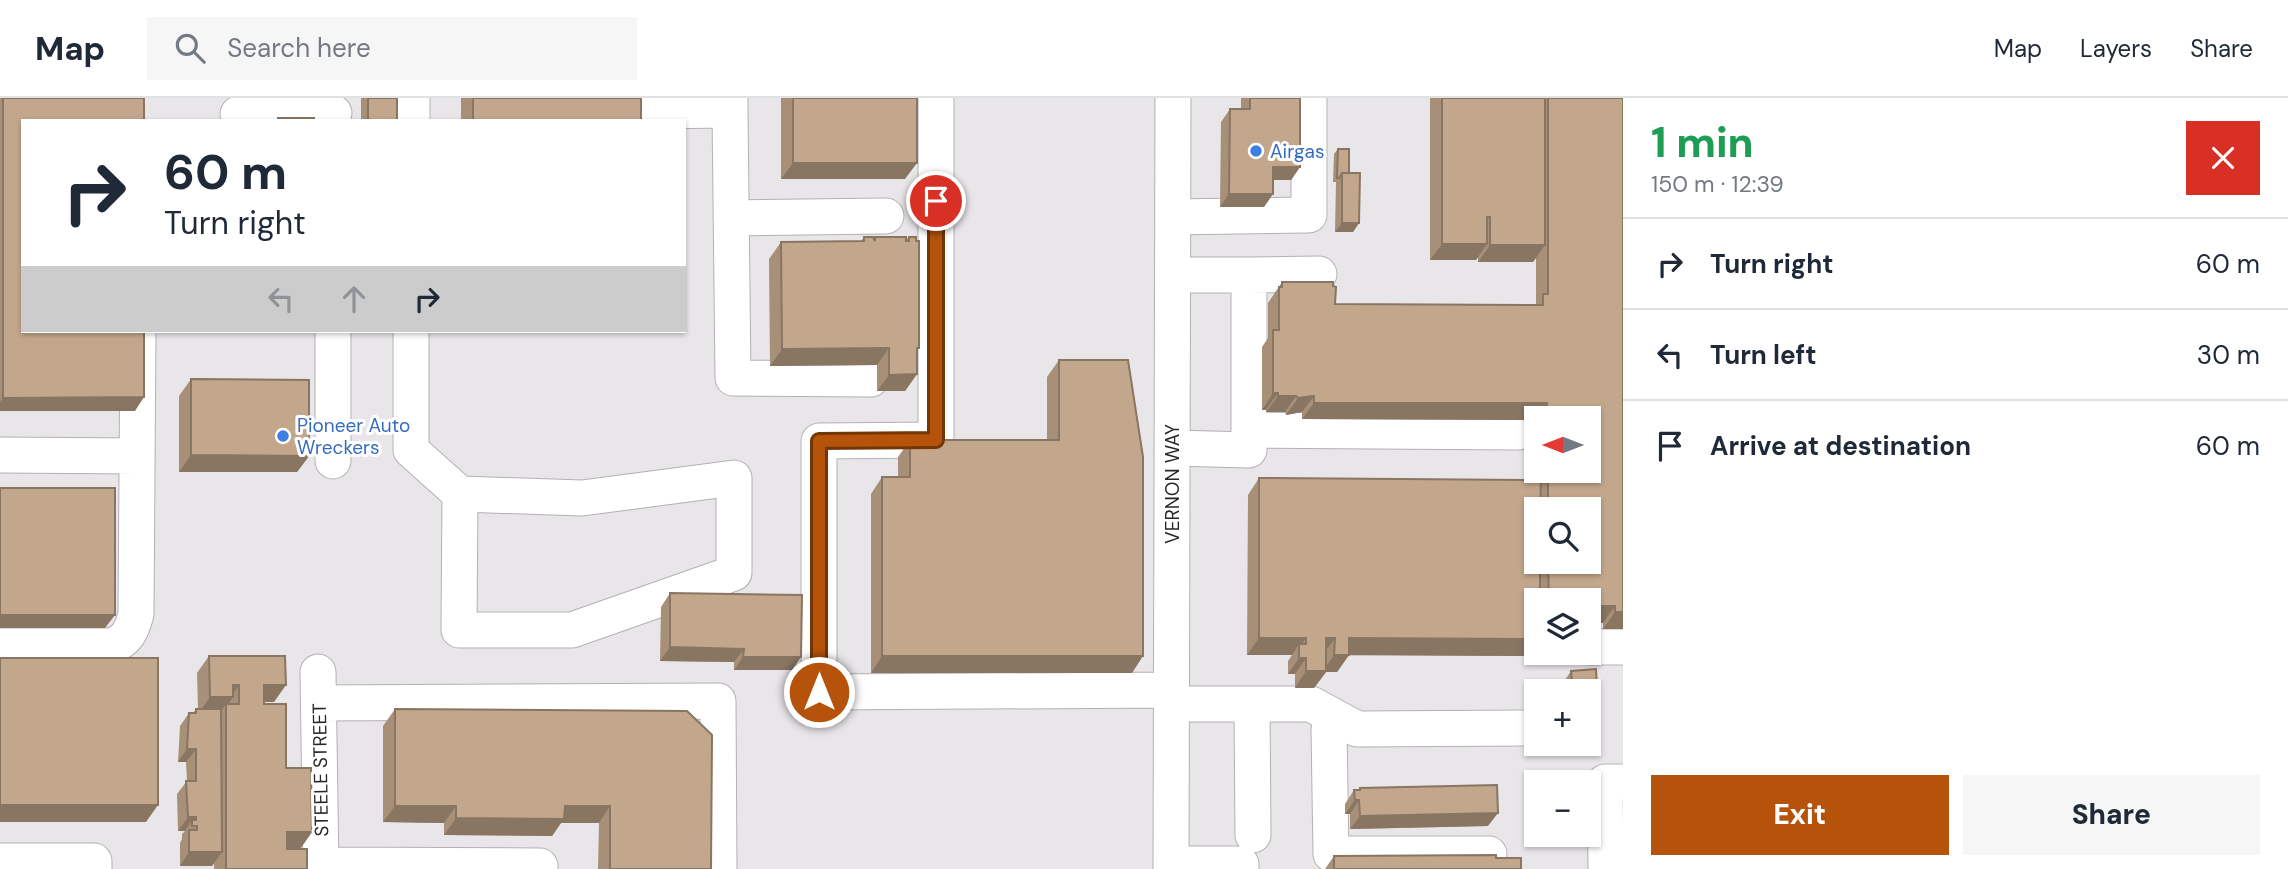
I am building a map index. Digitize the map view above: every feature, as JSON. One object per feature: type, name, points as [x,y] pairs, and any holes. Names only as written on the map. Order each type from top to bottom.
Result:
[{"type":"street","points":[[412,98],[412,119]]},
{"type":"street","points":[[936,98],[936,440],[819,441],[819,692],[1171,697],[1252,704],[1311,704],[1357,729],[1524,728]]},
{"type":"street","name":"VERNON WAY","points":[[1171,867],[1173,98]]},
{"type":"street","points":[[1173,217],[1309,215],[1308,98]]},
{"type":"street","points":[[647,111],[730,104],[733,378],[871,379]]},
{"type":"street","points":[[238,114],[334,111]]},
{"type":"street","points":[[731,218],[886,216]]},
{"type":"street","points":[[1173,275],[1319,274]]},
{"type":"street","points":[[1172,449],[1249,450],[1249,275]]},
{"type":"street","points":[[0,646],[110,646],[120,643],[133,627],[136,614],[138,333]]},
{"type":"street","points":[[333,333],[333,461]]},
{"type":"street","points":[[411,333],[411,450],[460,495],[582,498],[734,478],[734,573],[572,630],[459,629],[460,495]]},
{"type":"street","points":[[1249,430],[1518,432]]},
{"type":"street","points":[[0,455],[137,456]]},
{"type":"street","points":[[1601,647],[1623,647]]},
{"type":"street","name":"STEELE STREET","points":[[321,867],[319,687],[718,701],[719,869]]},
{"type":"street","points":[[1252,704],[1253,835]]},
{"type":"street","points":[[1336,718],[1329,729],[1331,854],[1489,854]]},
{"type":"street","points":[[1606,869],[1605,782],[1623,782]]},
{"type":"street","points":[[0,861],[94,861],[94,869]]},
{"type":"street","points":[[1171,867],[1241,864],[1241,869]]},
{"type":"street","points":[[321,867],[540,866],[540,869]]},
{"type":"building","points":[[3,98],[144,98],[144,119],[21,119],[21,333],[144,333],[144,397],[3,398]]},
{"type":"building","points":[[368,98],[397,98],[397,119],[368,119]]},
{"type":"building","points":[[473,98],[641,98],[641,119],[473,119]]},
{"type":"building","points":[[793,98],[917,98],[917,163],[793,163]]},
{"type":"building","name":"Airgas","points":[[1250,98],[1300,98],[1300,167],[1273,167],[1273,194],[1229,194],[1230,109],[1250,109]]},
{"type":"building","points":[[1442,98],[1545,98],[1545,245],[1490,245],[1490,217],[1487,217],[1487,244],[1442,244]]},
{"type":"building","points":[[1548,98],[1623,98],[1623,612],[1615,612],[1615,606],[1601,606],[1601,588],[1549,588],[1548,574],[1601,574],[1601,497],[1548,497],[1548,483],[1601,483],[1601,406],[1547,406],[1547,403],[1314,403],[1314,396],[1298,398],[1273,393],[1273,330],[1279,330],[1279,287],[1282,287],[1282,282],[1333,282],[1336,287],[1335,304],[1543,305],[1543,294],[1548,294]]},
{"type":"building","points":[[278,118],[314,118],[314,119]]},
{"type":"building","points":[[1338,149],[1349,149],[1349,173],[1342,173],[1337,178]]},
{"type":"building","points":[[1342,173],[1360,173],[1359,223],[1342,223]]},
{"type":"building","points":[[864,237],[873,237],[875,241],[875,237],[906,237],[906,241],[909,241],[909,237],[916,237],[916,241],[919,241],[917,374],[889,375],[889,348],[782,349],[781,242],[864,241]]},
{"type":"building","points":[[1059,360],[1128,360],[1143,457],[1143,656],[882,656],[882,477],[910,477],[910,440],[1059,440]]},
{"type":"building","points":[[191,379],[309,380],[309,456],[191,455]]},
{"type":"building","points":[[1259,478],[1524,480],[1524,483],[1541,483],[1540,497],[1524,497],[1524,574],[1540,574],[1540,588],[1524,588],[1524,639],[1349,638],[1349,655],[1334,655],[1335,638],[1326,638],[1326,671],[1306,671],[1306,658],[1299,658],[1299,644],[1306,644],[1306,638],[1259,638]]},
{"type":"building","points":[[0,488],[115,488],[115,615],[0,615]]},
{"type":"building","points":[[670,593],[802,595],[801,657],[743,657],[744,649],[670,647]]},
{"type":"building","points":[[209,656],[285,656],[286,685],[264,685],[264,704],[286,704],[286,768],[311,768],[312,832],[287,832],[287,849],[307,849],[307,869],[226,869],[226,704],[239,704],[239,685],[233,685],[233,697],[210,697]]},
{"type":"building","points":[[0,658],[158,658],[158,805],[0,805]]},
{"type":"building","points":[[1596,669],[1597,679],[1572,679],[1571,671]]},
{"type":"building","points":[[196,709],[221,709],[222,852],[189,852],[189,830],[197,830],[197,826],[192,826],[192,820],[196,820],[196,817],[188,817],[186,781],[196,781],[196,749],[187,749],[189,713],[196,713]]},
{"type":"building","points":[[395,709],[687,711],[712,735],[711,869],[610,869],[610,806],[565,806],[564,819],[456,818],[456,806],[395,806]]},
{"type":"building","points":[[1497,785],[1498,813],[1360,816],[1359,800],[1355,800],[1354,790],[1360,788]]},
{"type":"building","points":[[1496,855],[1496,858],[1521,858],[1521,869],[1334,869],[1334,856]]},
{"type":"place","name":"Airgas","points":[[1256,151]]},
{"type":"place","name":"Pioneer Auto Wreckers","points":[[283,436]]},
{"type":"route","points":[[819,692],[819,441],[936,440],[936,201]]}]
